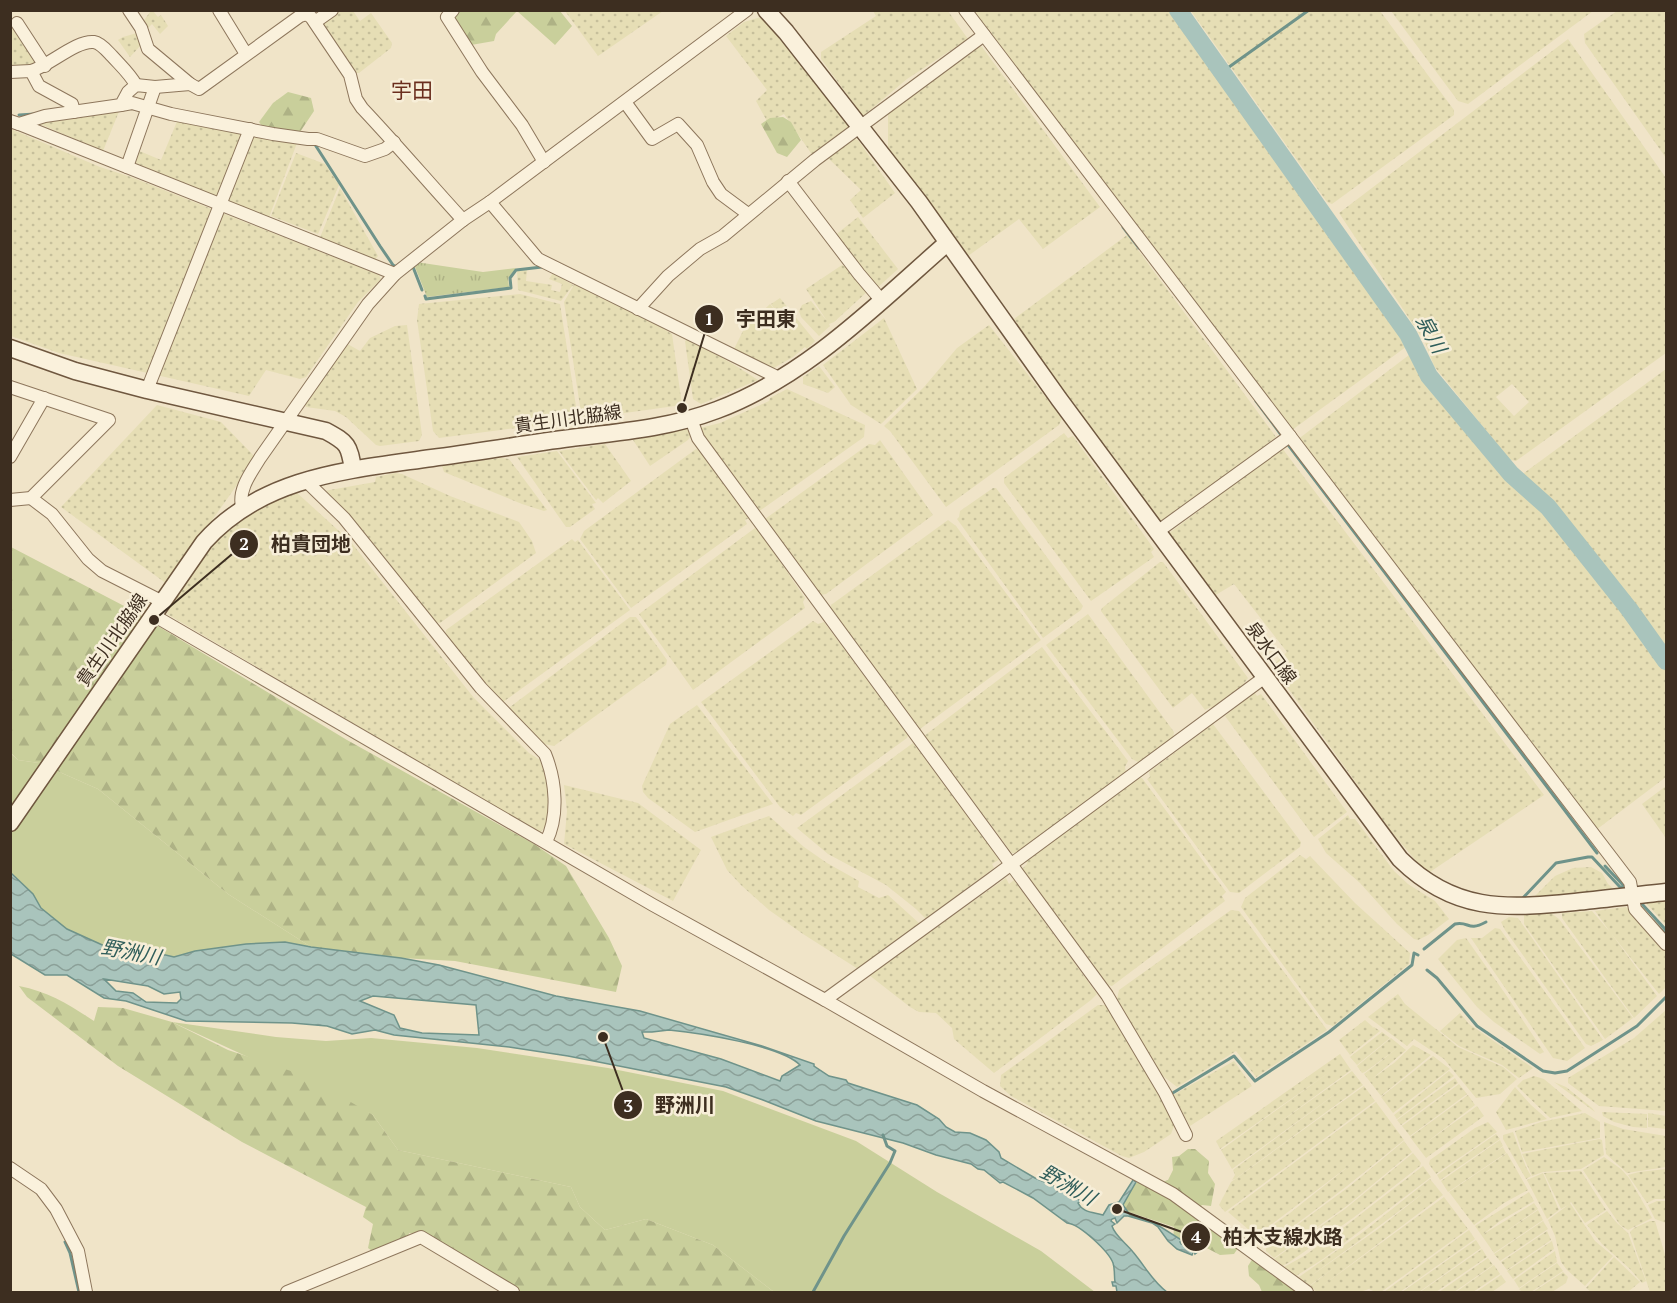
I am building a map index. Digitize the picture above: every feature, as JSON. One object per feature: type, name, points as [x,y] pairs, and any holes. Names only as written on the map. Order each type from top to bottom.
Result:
[{"type":"main road","points":[[766,10],[861,126],[947,243]]},
{"type":"main road","name":"貴生川北脇線","points":[[10,823],[204,542],[215,529],[242,507],[305,480],[352,469],[653,427],[691,419],[743,399],[781,379],[845,333],[947,243]]},
{"type":"main road","name":"泉水口線","points":[[947,243],[1386,842],[1400,859],[1422,879],[1463,899],[1492,906],[1546,905],[1666,892]]},
{"type":"main road","points":[[10,348],[75,371],[147,390],[326,431],[344,440],[350,452],[352,469]]},
{"type":"street","points":[[129,10],[141,28],[148,49],[199,89],[300,16],[306,14],[315,22],[350,75],[356,99],[362,108],[464,220]]},
{"type":"street","points":[[219,10],[246,54]]},
{"type":"street","points":[[315,22],[332,10]]},
{"type":"street","points":[[453,10],[447,17],[482,72],[522,125],[544,162]]},
{"type":"street","points":[[242,507],[240,499],[245,482],[285,421],[368,304],[395,274],[464,220],[747,10]]},
{"type":"street","points":[[965,10],[1630,882],[1635,909],[1666,944]]},
{"type":"street","points":[[17,23],[45,66]]},
{"type":"street","points":[[638,309],[668,276],[700,249],[723,236],[788,181],[984,35]]},
{"type":"street","points":[[10,72],[31,71],[45,66],[80,45],[93,42],[109,52],[132,77],[136,85]]},
{"type":"street","points":[[31,71],[39,86],[72,104],[74,112]]},
{"type":"street","points":[[121,105],[128,92],[136,85],[155,87],[190,84]]},
{"type":"street","points":[[127,167],[155,87]]},
{"type":"street","points":[[625,102],[652,139],[678,124],[697,145],[713,182],[722,194],[748,214]]},
{"type":"street","points":[[15,122],[132,103],[148,109],[250,129],[308,140],[316,138],[366,156],[385,149],[394,142]]},
{"type":"street","points":[[15,122],[395,274]]},
{"type":"street","points":[[147,390],[250,129]]},
{"type":"street","points":[[788,181],[882,301]]},
{"type":"street","points":[[490,202],[538,259],[781,379]]},
{"type":"street","points":[[10,387],[109,420],[31,498],[10,500]]},
{"type":"street","points":[[10,457],[44,398]]},
{"type":"street","points":[[691,419],[698,438],[1107,995],[1165,1094],[1186,1135]]},
{"type":"street","points":[[1158,532],[1290,436]]},
{"type":"street","points":[[305,480],[351,526],[481,688],[545,754],[550,769],[555,815],[552,830],[546,842]]},
{"type":"street","points":[[31,498],[52,514],[88,559],[102,571],[158,608],[546,842],[735,952],[825,1000],[982,1091],[1173,1194],[1307,1293]]},
{"type":"street","points":[[825,1000],[1265,677]]},
{"type":"street","points":[[10,1168],[41,1189],[56,1209],[78,1251],[86,1293]]},
{"type":"street","points":[[287,1293],[421,1237],[513,1293]]},
{"type":"shaded area","points":[[153,11],[158,17],[161,15],[168,26],[160,34],[152,24],[146,30],[142,23]]},
{"type":"shaded area","points":[[341,11],[353,11],[360,21],[371,13],[392,43],[391,48],[359,73],[354,73],[320,24]]},
{"type":"shaded area","points":[[565,11],[663,11],[598,56]]},
{"type":"shaded area","points":[[873,11],[948,11],[968,39],[907,79],[863,116],[821,59],[821,52],[876,16]]},
{"type":"shaded area","points":[[972,11],[1172,11],[1410,344],[1292,430]]},
{"type":"shaded area","points":[[1191,11],[1380,11],[1454,110],[1454,115],[1332,204],[1327,202]]},
{"type":"shaded area","points":[[1391,11],[1593,11],[1468,104],[1458,101]]},
{"type":"shaded area","points":[[1617,11],[1666,11],[1666,158],[1585,43],[1584,34]]},
{"type":"shaded area","points":[[761,17],[852,127],[813,156],[784,114],[768,123],[756,101],[767,90],[726,36],[744,22]]},
{"type":"shaded area","points":[[10,22],[39,61],[32,68],[11,70]]},
{"type":"shaded area","points":[[137,33],[142,44],[130,57],[118,40]]},
{"type":"shaded area","points":[[1568,39],[1666,178],[1666,353],[1516,461],[1510,460],[1434,366],[1425,342],[1339,213]],"holes":[[[1512,384],[1529,402],[1514,416],[1496,397]]]},
{"type":"shaded area","points":[[976,46],[982,47],[1100,207],[1043,249],[1019,219],[968,256],[888,148],[888,110]]},
{"type":"shaded area","points":[[120,109],[103,151],[40,124],[40,120]]},
{"type":"shaded area","points":[[178,119],[242,131],[244,135],[220,195],[217,197],[133,162],[137,150],[161,160]]},
{"type":"shaded area","points":[[11,129],[100,167],[131,177],[379,275],[381,279],[358,302],[306,377],[300,379],[266,370],[249,396],[59,353],[11,336]]},
{"type":"shaded area","points":[[256,135],[297,143],[268,220],[227,202],[251,138]]},
{"type":"shaded area","points":[[852,138],[858,140],[895,193],[863,218],[850,200],[861,190],[827,157]]},
{"type":"shaded area","points":[[296,153],[325,164],[339,185],[318,234],[271,216]]},
{"type":"shaded area","points":[[340,188],[378,256],[372,263],[319,240]]},
{"type":"shaded area","points":[[858,217],[898,269],[876,289],[834,236]]},
{"type":"shaded area","points":[[1127,235],[1276,437],[1161,525],[1014,319]]},
{"type":"shaded area","points":[[842,265],[868,291],[829,324],[830,326],[819,336],[801,317],[799,311],[802,305],[811,301],[827,321],[806,289]]},
{"type":"shaded area","points":[[527,270],[526,281],[552,285],[551,290],[560,292],[562,284],[549,279],[553,273],[573,285],[561,301],[518,290],[517,271]]},
{"type":"shaded area","points":[[575,283],[672,334],[682,405],[582,419],[564,302]]},
{"type":"shaded area","points":[[520,294],[560,304],[578,419],[439,438],[433,431],[417,320],[419,304]]},
{"type":"shaded area","points":[[780,298],[815,341],[807,349],[805,347],[772,369],[733,351],[744,329],[770,304],[778,314],[771,304]]},
{"type":"shaded area","points":[[884,318],[917,389],[881,424],[851,405],[823,365]]},
{"type":"shaded area","points":[[407,325],[422,435],[419,441],[376,445],[346,417],[335,411],[306,407],[304,403],[344,342],[360,351],[370,338],[395,326]]},
{"type":"shaded area","points":[[989,325],[1062,418],[1059,425],[946,507],[884,426],[924,387],[957,348]]},
{"type":"shaded area","points":[[688,339],[758,380],[701,404],[693,399],[685,341]]},
{"type":"shaded area","points":[[1413,352],[1425,377],[1513,481],[1666,369],[1666,777],[1596,830],[1297,440]]},
{"type":"shaded area","points":[[819,366],[835,387],[828,393],[803,384],[803,377]]},
{"type":"shaded area","points":[[787,389],[865,425],[864,437],[758,512],[705,440],[700,428],[720,423],[769,401],[770,398]]},
{"type":"shaded area","points":[[157,405],[221,422],[256,458],[167,584],[61,507]]},
{"type":"shaded area","points":[[688,428],[691,436],[688,440],[650,466],[633,440]]},
{"type":"shaded area","points":[[1064,433],[1068,438],[1073,436],[1154,549],[1151,552],[1154,557],[1091,601],[1004,483],[1004,478]]},
{"type":"shaded area","points":[[880,440],[933,515],[826,594],[821,595],[765,519],[869,444],[875,445]]},
{"type":"shaded area","points":[[605,444],[631,481],[603,503],[598,498],[596,500],[559,451]]},
{"type":"shaded area","points":[[1282,448],[1544,795],[1427,874],[1390,830],[1272,666],[1287,652],[1234,584],[1214,596],[1168,534]]},
{"type":"shaded area","points":[[696,449],[749,518],[745,520],[747,524],[631,608],[580,539],[584,531]]},
{"type":"shaded area","points":[[557,451],[596,503],[592,504],[595,509],[570,527],[566,527],[517,457]]},
{"type":"shaded area","points":[[501,458],[509,459],[547,510],[522,504],[444,472],[442,466]]},
{"type":"shaded area","points":[[395,473],[519,522],[532,541],[536,553],[440,623],[432,622],[387,560],[353,520],[324,491],[375,482],[376,477]]},
{"type":"shaded area","points":[[996,488],[1083,606],[1081,610],[1043,638],[957,519],[960,511]]},
{"type":"shaded area","points":[[295,491],[350,541],[474,698],[529,753],[542,761],[551,807],[547,824],[540,833],[167,614],[176,593],[206,550],[254,510]]},
{"type":"shaded area","points":[[948,520],[956,526],[1041,640],[920,729],[830,610],[831,605]]},
{"type":"shaded area","points":[[755,528],[805,598],[803,602],[805,608],[693,690],[639,614]]},
{"type":"shaded area","points":[[572,539],[575,542],[578,540],[630,610],[503,702],[482,681],[445,635],[446,630]]},
{"type":"shaded area","points":[[1160,562],[1163,562],[1248,678],[1243,685],[1213,709],[1211,707],[1205,710],[1192,693],[1173,708],[1101,611]]},
{"type":"shaded area","points":[[1088,614],[1174,732],[1173,738],[1140,763],[1132,759],[1046,645]]},
{"type":"shaded area","points":[[630,617],[636,617],[667,660],[666,665],[554,746],[539,743],[512,713],[510,707]]},
{"type":"shaded area","points":[[813,621],[818,624],[824,622],[908,735],[907,738],[801,815],[796,813],[793,816],[780,807],[701,702]]},
{"type":"shaded area","points":[[1042,647],[1128,761],[1125,767],[1126,772],[1016,853],[1012,853],[924,736]]},
{"type":"shaded area","points":[[1254,692],[1257,696],[1261,694],[1347,812],[1314,837],[1225,716]]},
{"type":"shaded area","points":[[697,705],[773,804],[695,832],[648,798],[642,786],[670,724]]},
{"type":"shaded area","points":[[1213,724],[1301,842],[1300,847],[1239,893],[1230,892],[1147,779],[1150,777],[1149,772]]},
{"type":"shaded area","points":[[913,743],[1000,859],[992,864],[994,868],[926,919],[886,885],[828,854],[797,828]]},
{"type":"shaded area","points":[[1142,778],[1226,892],[1222,896],[1225,901],[1112,986],[1108,985],[1022,869],[1027,864],[1026,860]]},
{"type":"shaded area","points":[[564,785],[638,803],[701,850],[673,901],[564,844],[567,811]]},
{"type":"shaded area","points":[[1666,786],[1666,838],[1642,804]]},
{"type":"shaded area","points":[[1348,815],[1350,819],[1355,819],[1394,871],[1408,884],[1435,901],[1449,919],[1428,935],[1418,940],[1414,939],[1397,924],[1360,883],[1326,853],[1318,839]]},
{"type":"shaded area","points":[[769,816],[804,847],[859,881],[858,887],[879,898],[888,895],[920,924],[858,969],[769,910],[727,870],[711,837]]},
{"type":"shaded area","points":[[1300,855],[1306,859],[1310,856],[1355,903],[1410,953],[1409,964],[1333,1026],[1326,1024],[1241,907],[1245,898]]},
{"type":"shaded area","points":[[1591,867],[1602,873],[1608,884],[1615,890],[1533,898],[1555,876],[1573,868]]},
{"type":"shaded area","points":[[1006,878],[1009,884],[1014,880],[1097,994],[994,1073],[954,1039],[952,1028],[936,1013],[919,1012],[910,1007],[869,975]]},
{"type":"shaded area","points":[[1666,900],[1666,925],[1645,902]]},
{"type":"shaded area","points":[[1626,907],[1666,951],[1666,987],[1659,994],[1611,933],[1657,996],[1634,1018],[1562,918],[1562,913],[1592,911],[1610,932],[1595,911]]},
{"type":"shaded area","points":[[1231,910],[1239,911],[1327,1030],[1256,1077],[1236,1051],[1177,1087],[1159,1073],[1117,999],[1119,990]]},
{"type":"shaded area","points":[[1551,913],[1559,919],[1633,1018],[1605,1039],[1524,924],[1524,915]]},
{"type":"shaded area","points":[[1509,917],[1518,918],[1603,1040],[1591,1046],[1586,1044],[1505,930],[1501,922]]},
{"type":"shaded area","points":[[1495,928],[1500,929],[1585,1048],[1567,1061],[1553,1058],[1471,938],[1482,938]]},
{"type":"shaded area","points":[[1466,938],[1544,1052],[1540,1054],[1494,1022],[1477,1007],[1438,959],[1457,940]]},
{"type":"shaded area","points":[[1398,994],[1405,1004],[1458,1047],[1503,1067],[1517,1079],[1500,1094],[1476,1098],[1444,1059],[1414,1039],[1407,1046],[1368,1017]]},
{"type":"shaded area","points":[[1098,1005],[1108,1005],[1174,1126],[1171,1134],[1144,1152],[1129,1158],[1011,1096],[1000,1086],[1001,1075]]},
{"type":"shaded area","points":[[1666,1010],[1666,1111],[1599,1106],[1568,1083],[1568,1078],[1634,1038]]},
{"type":"shaded area","points":[[1460,1013],[1469,1024],[1533,1068],[1519,1078],[1502,1065],[1459,1046],[1440,1031]]},
{"type":"shaded area","points":[[1365,1020],[1372,1028],[1380,1031],[1350,1055],[1339,1040]]},
{"type":"shaded area","points":[[1382,1032],[1390,1038],[1357,1065],[1350,1057]]},
{"type":"shaded area","points":[[1391,1038],[1406,1050],[1372,1079],[1413,1045],[1431,1055],[1381,1096],[1364,1074],[1399,1047],[1365,1072],[1362,1073],[1357,1066]]},
{"type":"shaded area","points":[[1340,1054],[1351,1070],[1269,1130],[1352,1071],[1363,1085],[1232,1180],[1235,1175],[1233,1170],[1349,1084],[1232,1169],[1221,1150],[1331,1071],[1220,1149],[1216,1141]]},
{"type":"shaded area","points":[[1433,1056],[1450,1069],[1393,1113],[1381,1097]]},
{"type":"shaded area","points":[[1234,1061],[1252,1086],[1190,1126],[1173,1095]]},
{"type":"shaded area","points":[[1449,1071],[1454,1076],[1397,1119],[1394,1115]]},
{"type":"shaded area","points":[[1534,1076],[1544,1079],[1582,1111],[1550,1118],[1517,1086],[1523,1080]]},
{"type":"shaded area","points":[[1455,1078],[1458,1083],[1401,1125],[1397,1120]]},
{"type":"shaded area","points":[[1554,1082],[1566,1087],[1595,1112]]},
{"type":"shaded area","points":[[1459,1084],[1467,1094],[1410,1136],[1402,1126]]},
{"type":"shaded area","points":[[1364,1086],[1375,1101],[1225,1212],[1219,1205],[1231,1182]]},
{"type":"shaded area","points":[[1515,1087],[1547,1119],[1506,1130],[1496,1112]]},
{"type":"shaded area","points":[[1468,1095],[1475,1105],[1423,1145],[1477,1106],[1484,1116],[1426,1158],[1410,1137]]},
{"type":"shaded area","points":[[1376,1102],[1404,1140],[1279,1237],[1265,1247],[1256,1237],[1354,1162],[1256,1236],[1228,1212]]},
{"type":"shaded area","points":[[1602,1112],[1647,1114],[1647,1128],[1614,1122],[1603,1116]]},
{"type":"shaded area","points":[[1585,1113],[1600,1122],[1600,1138],[1522,1152],[1515,1131],[1541,1122]]},
{"type":"shaded area","points":[[1648,1113],[1666,1116],[1666,1129],[1648,1127]]},
{"type":"shaded area","points":[[1488,1122],[1497,1132],[1436,1174],[1429,1164],[1430,1160],[1475,1128]]},
{"type":"shaded area","points":[[1604,1122],[1623,1129],[1666,1136],[1666,1167],[1627,1173],[1606,1154]]},
{"type":"shaded area","points":[[1513,1132],[1531,1176],[1526,1179],[1503,1139],[1503,1135]]},
{"type":"shaded area","points":[[1496,1134],[1500,1139],[1440,1180],[1437,1175]]},
{"type":"shaded area","points":[[1500,1140],[1503,1146],[1495,1152],[1503,1147],[1506,1153],[1448,1192],[1441,1181]]},
{"type":"shaded area","points":[[1602,1140],[1604,1155],[1581,1169],[1543,1172],[1532,1176],[1522,1154]]},
{"type":"shaded area","points":[[1404,1141],[1412,1152],[1348,1205],[1274,1258],[1266,1251],[1266,1248],[1350,1186]]},
{"type":"shaded area","points":[[1413,1153],[1421,1163],[1420,1166],[1353,1218],[1288,1263],[1282,1266],[1274,1259],[1345,1209]]},
{"type":"shaded area","points":[[1507,1153],[1528,1190],[1504,1203],[1474,1225],[1449,1192]]},
{"type":"shaded area","points":[[1604,1157],[1629,1178],[1652,1218],[1628,1230],[1620,1225],[1583,1170]]},
{"type":"shaded area","points":[[1423,1166],[1431,1177],[1323,1259],[1296,1276],[1284,1267],[1339,1231]]},
{"type":"shaded area","points":[[1666,1169],[1666,1199],[1655,1199],[1647,1203],[1628,1175]]},
{"type":"shaded area","points":[[1581,1171],[1606,1210],[1585,1223],[1570,1203],[1595,1241],[1613,1256],[1585,1286],[1561,1262],[1555,1236],[1548,1220],[1568,1205],[1561,1209],[1544,1173]]},
{"type":"shaded area","points":[[1543,1173],[1559,1210],[1547,1219],[1527,1180]]},
{"type":"shaded area","points":[[1430,1179],[1443,1195],[1322,1286],[1444,1197],[1468,1229],[1381,1292],[1369,1289],[1360,1292],[1317,1292],[1310,1286],[1335,1267],[1309,1286],[1299,1277],[1363,1232]],"holes":[[[1426,1191],[1378,1229],[1308,1278]]]},
{"type":"shaded area","points":[[1529,1192],[1534,1201],[1500,1221],[1482,1235],[1534,1203],[1538,1209],[1495,1239],[1538,1210],[1543,1220],[1494,1253],[1475,1226]]},
{"type":"shaded area","points":[[1657,1201],[1666,1201],[1666,1223],[1655,1219],[1648,1205]]},
{"type":"shaded area","points":[[1607,1211],[1628,1233],[1646,1281],[1642,1283],[1602,1244],[1587,1225]]},
{"type":"shaded area","points":[[1543,1221],[1548,1229],[1500,1261],[1494,1254]]},
{"type":"shaded area","points":[[1650,1221],[1655,1221],[1666,1258],[1666,1292],[1650,1292],[1630,1232]]},
{"type":"shaded area","points":[[1469,1230],[1475,1239],[1400,1292],[1384,1292]]},
{"type":"shaded area","points":[[1547,1231],[1551,1240],[1507,1270],[1501,1262]]},
{"type":"shaded area","points":[[1476,1240],[1481,1248],[1419,1292],[1402,1292]]},
{"type":"shaded area","points":[[1552,1241],[1554,1249],[1513,1279],[1507,1271]]},
{"type":"shaded area","points":[[1482,1249],[1487,1257],[1436,1292],[1420,1292]]},
{"type":"shaded area","points":[[1555,1251],[1557,1262],[1519,1288],[1514,1280]]},
{"type":"shaded area","points":[[1614,1257],[1640,1282],[1628,1292],[1591,1292],[1586,1288]]},
{"type":"shaded area","points":[[1488,1258],[1493,1265],[1454,1292],[1439,1292]]},
{"type":"shaded area","points":[[1557,1263],[1563,1271],[1531,1292],[1522,1292],[1519,1289]]},
{"type":"shaded area","points":[[1494,1265],[1500,1274],[1473,1292],[1456,1292]]},
{"type":"shaded area","points":[[1563,1272],[1568,1277],[1566,1283],[1552,1292],[1533,1292]]},
{"type":"shaded area","points":[[1501,1275],[1506,1282],[1492,1292],[1476,1292]]},
{"type":"green space","points":[[458,11],[517,11],[496,34],[494,41],[471,45],[453,16]]},
{"type":"green space","points":[[517,11],[560,11],[572,26],[555,45]]},
{"type":"green space","points":[[288,92],[311,98],[314,111],[300,132],[262,126],[259,122],[273,103]]},
{"type":"green space","points":[[783,117],[791,122],[801,140],[787,157],[777,153],[761,124],[770,118]]},
{"type":"green space","points":[[416,262],[483,272],[516,268],[508,278],[509,287],[427,297],[415,267]]},
{"type":"green space","points":[[11,547],[128,608],[347,740],[534,844],[566,866],[609,938],[622,966],[616,992],[455,961],[401,958],[311,947],[228,894],[98,789],[39,763],[18,760],[11,753]]},
{"type":"green space","points":[[10,753],[18,760],[39,763],[98,789],[228,894],[311,947],[285,942],[246,944],[195,951],[174,957],[153,953],[143,960],[67,929],[41,908],[33,894],[11,872]]},
{"type":"green space","points":[[19,986],[58,999],[94,1021],[98,1007],[123,1008],[172,1022],[228,1050],[306,1076],[373,1115],[398,1150],[571,1187],[580,1207],[605,1230],[646,1219],[713,1245],[774,1292],[516,1292],[421,1235],[409,1233],[408,1239],[372,1251],[368,1248],[373,1224],[363,1217],[366,1207],[242,1142],[118,1066],[27,997]]},
{"type":"green space","points":[[172,1022],[276,1037],[326,1041],[371,1038],[477,1048],[608,1068],[723,1091],[856,1141],[937,1192],[1041,1251],[1095,1292],[774,1292],[713,1245],[646,1219],[605,1230],[580,1207],[571,1187],[398,1150],[373,1115]]},
{"type":"green space","points":[[1188,1149],[1195,1149],[1209,1161],[1208,1173],[1215,1184],[1211,1206],[1202,1205],[1199,1208],[1240,1245],[1234,1254],[1220,1255],[1201,1245],[1191,1249],[1173,1240],[1174,1227],[1126,1211],[1122,1202],[1129,1193],[1129,1186],[1143,1180],[1154,1185],[1168,1180],[1173,1170],[1172,1157],[1179,1156]]},
{"type":"green space","points":[[1253,1258],[1310,1292],[1262,1292],[1259,1285],[1249,1276],[1248,1266]]},
{"type":"water","points":[[10,872],[33,894],[41,908],[67,929],[142,960],[153,952],[174,957],[195,951],[246,944],[285,942],[439,965],[556,996],[640,1011],[762,1046],[814,1064],[829,1076],[917,1105],[955,1132],[970,1133],[986,1140],[999,1152],[1001,1158],[1035,1178],[1064,1190],[1081,1201],[1078,1203],[1080,1206],[1089,1212],[1103,1215],[1109,1205],[1119,1202],[1133,1180],[1136,1182],[1123,1205],[1130,1215],[1153,1222],[1183,1241],[1180,1242],[1181,1244],[1199,1251],[1195,1254],[1194,1250],[1192,1255],[1177,1249],[1152,1223],[1128,1216],[1124,1216],[1117,1223],[1115,1218],[1112,1219],[1111,1221],[1115,1224],[1112,1226],[1116,1233],[1167,1292],[1117,1292],[1112,1282],[1115,1282],[1113,1263],[1093,1239],[1033,1198],[1003,1182],[1000,1183],[984,1170],[903,1143],[816,1121],[726,1087],[568,1056],[509,1047],[394,1035],[375,1030],[352,1034],[327,1026],[292,1023],[186,1021],[126,1001],[104,998],[67,975],[45,975],[11,954]],"holes":[[[104,979],[148,986],[164,994],[180,992],[181,999],[177,1003],[146,1002],[133,993],[116,991]],[[373,996],[476,1005],[479,1035],[422,1033],[400,1028],[394,1015],[360,1001]],[[669,1030],[738,1041],[775,1052],[800,1065],[782,1076],[780,1081],[721,1059],[644,1038],[642,1032]]]},
{"type":"waterway","name":"泉川","points":[[1178,10],[1408,334],[1429,376],[1511,474],[1548,507],[1629,609],[1666,661]]},
{"type":"waterway","points":[[1222,72],[1309,10]]},
{"type":"waterway","points":[[19,115],[35,114]]},
{"type":"waterway","points":[[314,143],[380,246],[393,265],[397,267]]},
{"type":"waterway","points":[[1123,227],[1139,248]]},
{"type":"waterway","points":[[411,268],[413,267],[422,290]]},
{"type":"waterway","points":[[425,296],[426,299],[511,288],[510,278],[516,270],[542,267]]},
{"type":"waterway","points":[[1256,401],[1282,436]]},
{"type":"waterway","points":[[1286,442],[1597,853]]},
{"type":"waterway","points":[[1521,900],[1556,863],[1588,857],[1592,857],[1620,887],[1624,887]]},
{"type":"waterway","points":[[1605,866],[1623,885]]},
{"type":"waterway","points":[[1642,904],[1666,930]]},
{"type":"waterway","points":[[1653,921],[1666,934]]},
{"type":"waterway","points":[[1424,949],[1455,924],[1475,926],[1486,922]]},
{"type":"waterway","points":[[1172,1096],[1171,1094],[1234,1056],[1255,1081],[1329,1032],[1412,965],[1414,953],[1418,955]]},
{"type":"waterway","points":[[1427,970],[1437,978],[1477,1026],[1543,1071],[1555,1073],[1567,1071],[1637,1026],[1666,997]]},
{"type":"waterway","points":[[813,1292],[844,1236],[890,1163],[895,1151],[887,1146],[883,1135]]},
{"type":"waterway","points":[[65,1242],[70,1253],[79,1292]]},
{"type":"place","name":"宇田東","points":[[682,408]]},
{"type":"place","name":"柏貴団地","points":[[154,620]]},
{"type":"place","name":"野洲川","points":[[603,1037]]},
{"type":"place","name":"柏木支線水路","points":[[1117,1209]]},
{"type":"district","name":"宇田","points":[[412,91]]}]
